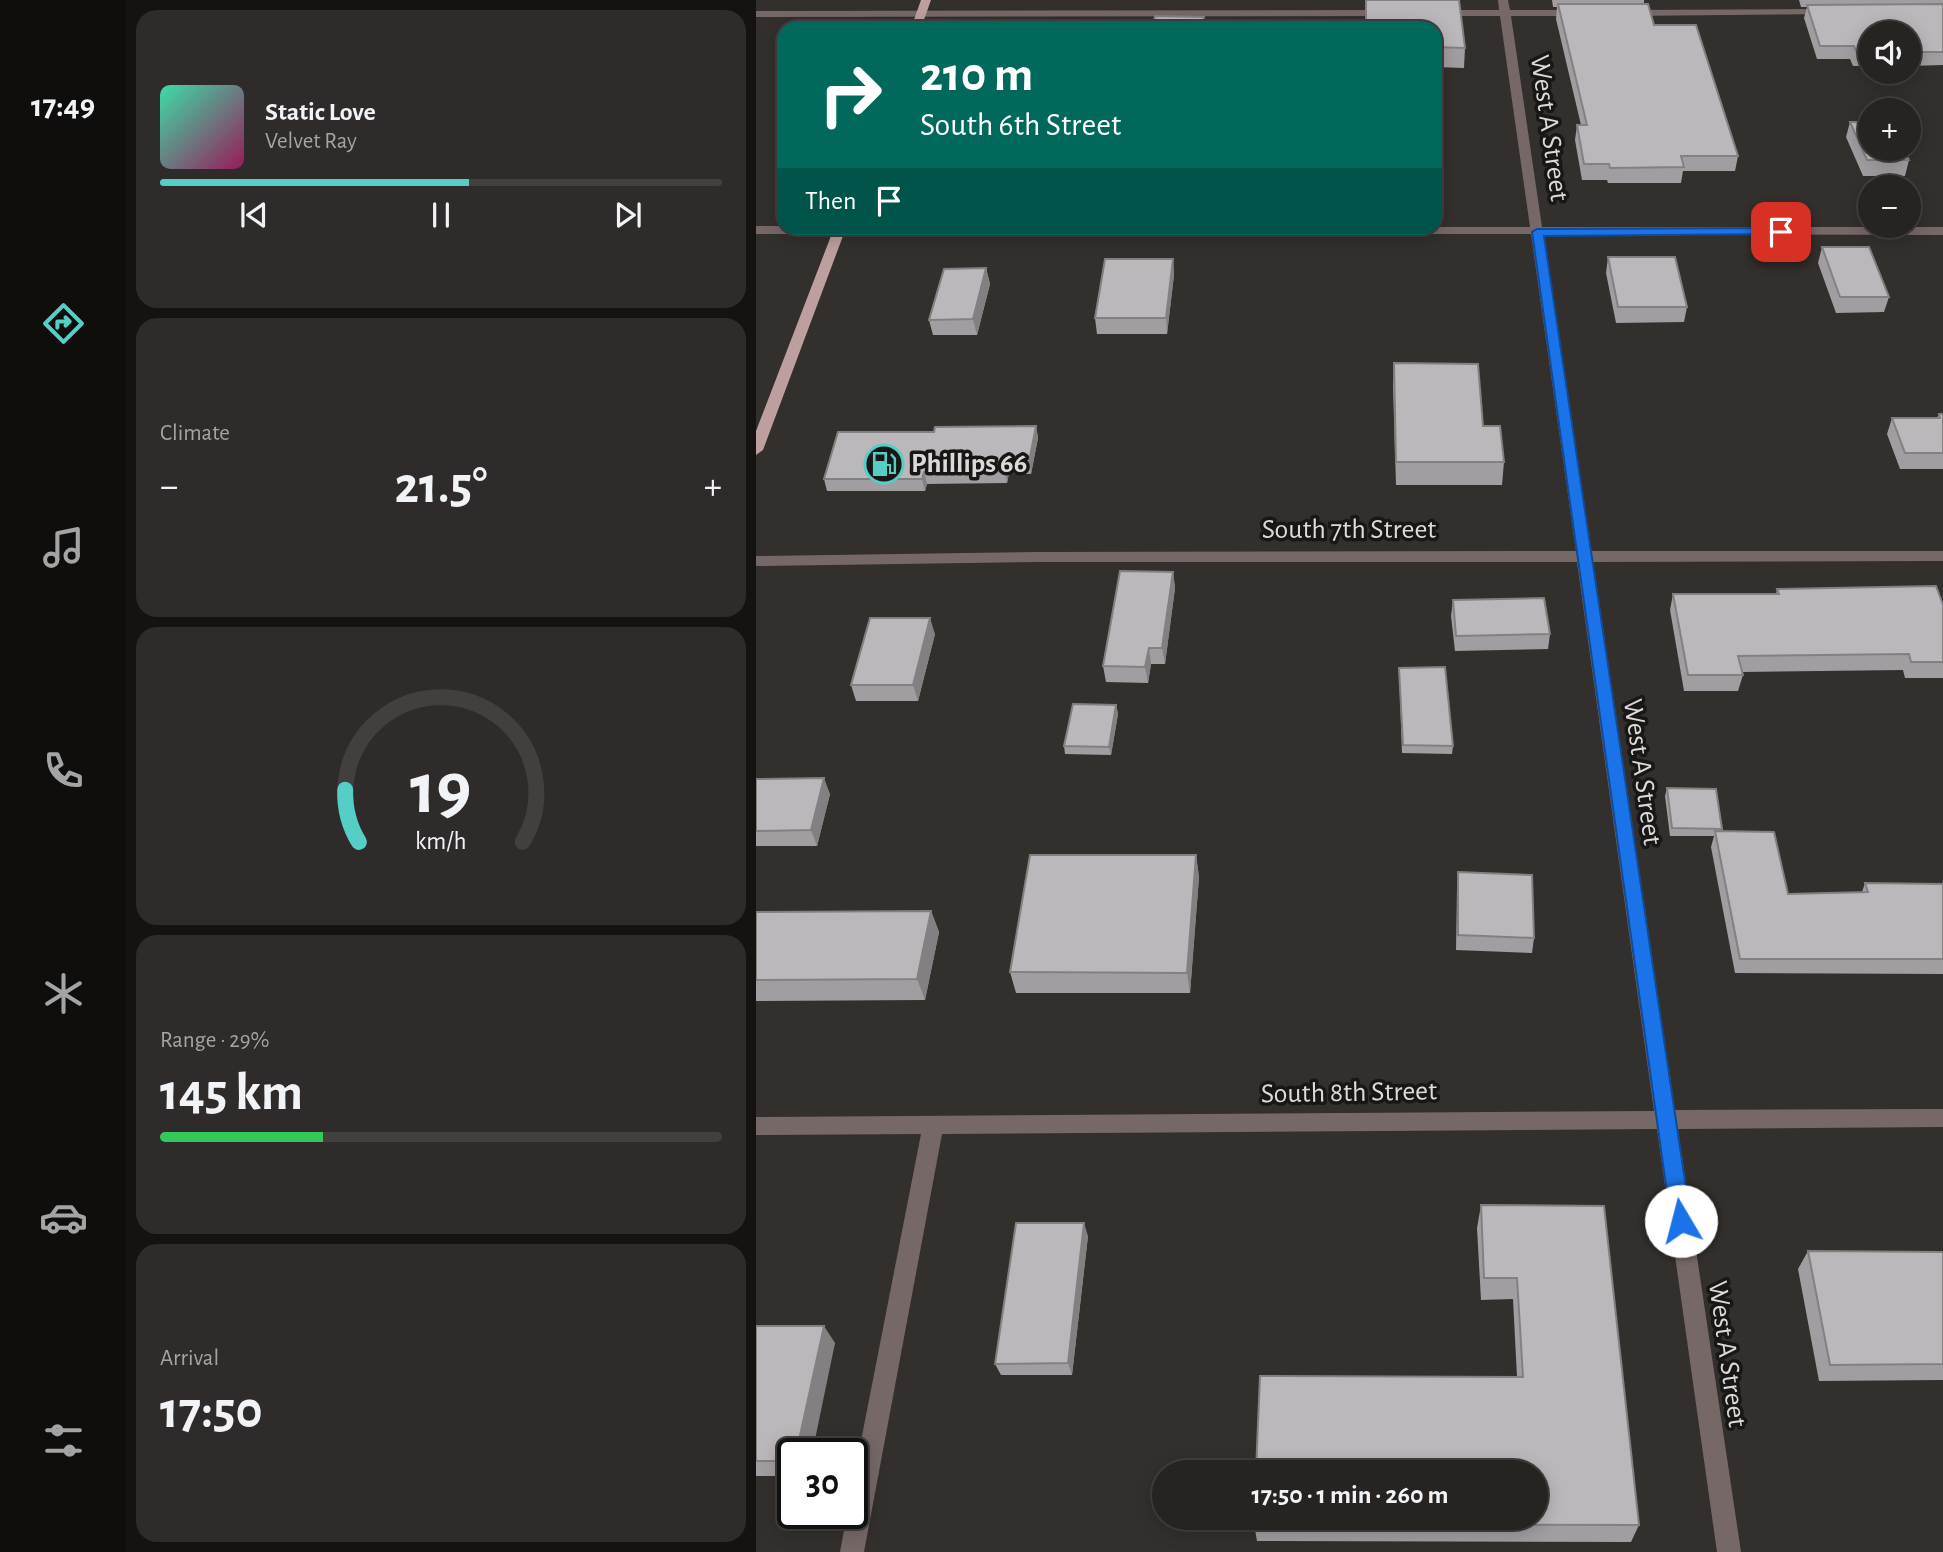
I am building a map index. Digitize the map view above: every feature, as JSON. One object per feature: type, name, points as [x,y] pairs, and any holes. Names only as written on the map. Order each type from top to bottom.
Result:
[{"type":"main road","points":[[918,21],[926,0]]},
{"type":"main road","points":[[756,450],[838,235]]},
{"type":"street","points":[[1014,14],[1018,0]]},
{"type":"street","points":[[1164,14],[1166,0]]},
{"type":"street","points":[[1424,13],[1504,6],[1591,13]]},
{"type":"street","name":"West A Street","points":[[1504,6],[1729,1552]]},
{"type":"street","points":[[1618,13],[1835,12]]},
{"type":"street","points":[[756,14],[1396,13]]},
{"type":"street","points":[[756,230],[777,230]]},
{"type":"street","points":[[1442,232],[1943,231]]},
{"type":"street","name":"South 7th Street","points":[[756,561],[1038,557],[1943,556]]},
{"type":"street","name":"South 8th Street","points":[[756,1126],[1943,1118]]},
{"type":"street","points":[[852,1552],[933,1125]]},
{"type":"building","points":[[1366,0],[1459,0],[1465,48],[1442,47],[1442,21],[1366,21]]},
{"type":"building","points":[[1558,4],[1648,4],[1654,25],[1696,25],[1738,156],[1681,156],[1684,167],[1610,168],[1609,164],[1584,164],[1577,125],[1587,125]]},
{"type":"building","points":[[1943,4],[1943,52],[1921,52],[1921,21],[1858,21],[1858,53],[1854,46],[1820,46],[1807,5]]},
{"type":"building","points":[[1155,16],[1204,17],[1203,21],[1154,21]]},
{"type":"building","points":[[1850,122],[1858,122],[1858,140]]},
{"type":"building","points":[[1822,247],[1869,247],[1889,297],[1840,297]]},
{"type":"building","points":[[1608,257],[1675,257],[1687,307],[1618,307]]},
{"type":"building","points":[[1105,259],[1173,259],[1166,318],[1095,318]]},
{"type":"building","points":[[986,268],[973,319],[929,320],[944,269]]},
{"type":"building","points":[[1394,363],[1478,364],[1483,426],[1500,426],[1504,462],[1396,462]]},
{"type":"building","points":[[1939,414],[1943,414],[1943,453],[1905,453],[1892,418],[1940,418]]},
{"type":"building","points":[[1036,426],[1029,462],[1007,461],[1005,471],[924,472],[922,479],[824,479],[838,432],[934,432],[935,427]]},
{"type":"building","points":[[1120,571],[1173,572],[1162,648],[1149,648],[1145,667],[1103,666]]},
{"type":"building","points":[[1936,586],[1943,605],[1943,662],[1911,662],[1909,654],[1738,656],[1743,675],[1688,675],[1673,594],[1779,594],[1777,589]]},
{"type":"building","points":[[1544,598],[1550,634],[1456,636],[1453,600]]},
{"type":"building","points":[[870,618],[930,618],[913,685],[851,685]]},
{"type":"building","points":[[1445,667],[1453,746],[1403,745],[1399,668]]},
{"type":"building","points":[[1073,704],[1116,705],[1109,747],[1064,746]]},
{"type":"building","points":[[824,778],[811,830],[756,831],[756,779]]},
{"type":"building","points":[[1667,788],[1716,789],[1722,829],[1672,828]]},
{"type":"building","points":[[1715,831],[1774,832],[1788,894],[1868,892],[1865,883],[1943,884],[1943,959],[1740,959]]},
{"type":"building","points":[[1030,855],[1196,855],[1187,973],[1010,972]]},
{"type":"building","points":[[1458,872],[1532,875],[1534,938],[1458,935]]},
{"type":"building","points":[[931,911],[917,979],[756,980],[756,912]]},
{"type":"building","points":[[1481,1205],[1604,1206],[1639,1525],[1548,1525],[1548,1460],[1256,1460],[1260,1376],[1523,1377],[1517,1278],[1484,1278]]},
{"type":"building","points":[[1016,1223],[1084,1223],[1068,1363],[995,1364]]},
{"type":"building","points":[[1808,1251],[1943,1252],[1943,1364],[1830,1365]]},
{"type":"building","points":[[756,1326],[824,1326],[800,1438],[777,1438],[777,1461],[756,1461]]},
{"type":"place","name":"Phillips 66","points":[[884,464]]},
{"type":"route","points":[[1681,1221],[1537,232],[1781,232]]}]
